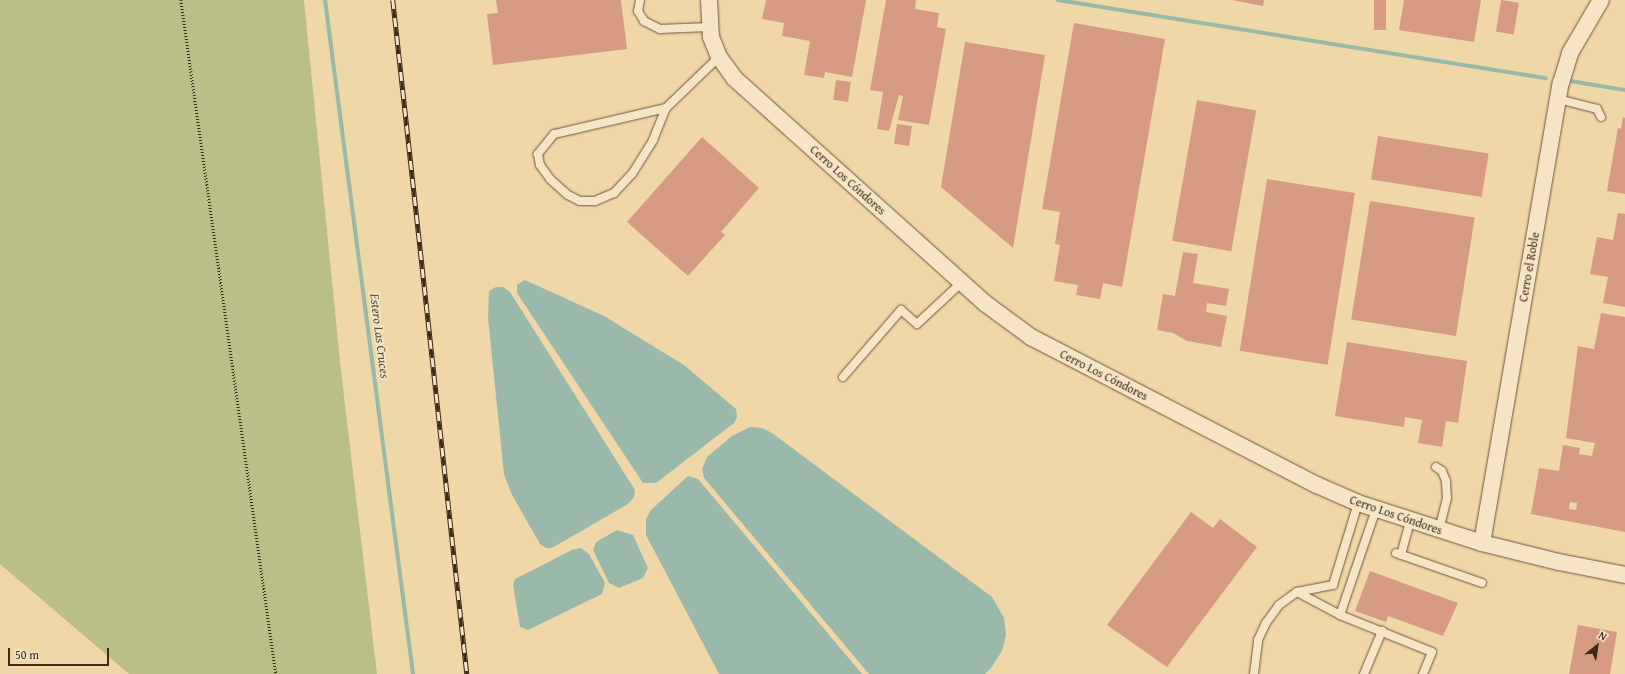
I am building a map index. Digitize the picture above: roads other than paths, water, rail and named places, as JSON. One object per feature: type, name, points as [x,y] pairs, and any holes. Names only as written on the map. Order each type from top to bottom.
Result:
[{"type":"street","name":"Cerro Los Cóndores","points":[[709,0],[709,27],[719,57],[734,78],[1005,320],[1031,337],[1317,485],[1358,503],[1482,543],[1559,562],[1625,575]]},
{"type":"street","name":"Cerro el Roble","points":[[1482,543],[1558,99],[1570,53],[1601,0]]},
{"type":"lane","points":[[640,0],[638,11],[644,21],[660,29],[709,27]]},
{"type":"lane","points":[[666,108],[554,134],[538,154],[540,165],[550,179],[568,195],[580,201],[595,201],[614,193],[632,174],[653,140],[666,108],[719,57]]},
{"type":"lane","points":[[1558,99],[1597,109],[1601,117]]},
{"type":"lane","points":[[843,377],[901,310],[918,324],[962,282]]},
{"type":"lane","points":[[1436,467],[1442,471],[1446,481],[1447,498],[1439,530]]},
{"type":"lane","points":[[1254,674],[1258,640],[1266,623],[1279,605],[1297,592],[1333,585],[1358,503]]},
{"type":"lane","points":[[1340,614],[1376,509]]},
{"type":"lane","points":[[1410,521],[1398,554],[1482,583]]},
{"type":"lane","points":[[1297,592],[1340,614],[1432,652],[1423,674]]},
{"type":"lane","points":[[1364,674],[1382,631]]},
{"type":"waterway","name":"Estero Las Cruces","points":[[325,0],[413,674]]},
{"type":"waterway","points":[[1058,0],[1546,78]]},
{"type":"waterway","points":[[1570,81],[1625,90]]},
{"type":"railway","points":[[393,0],[467,674]]}]
